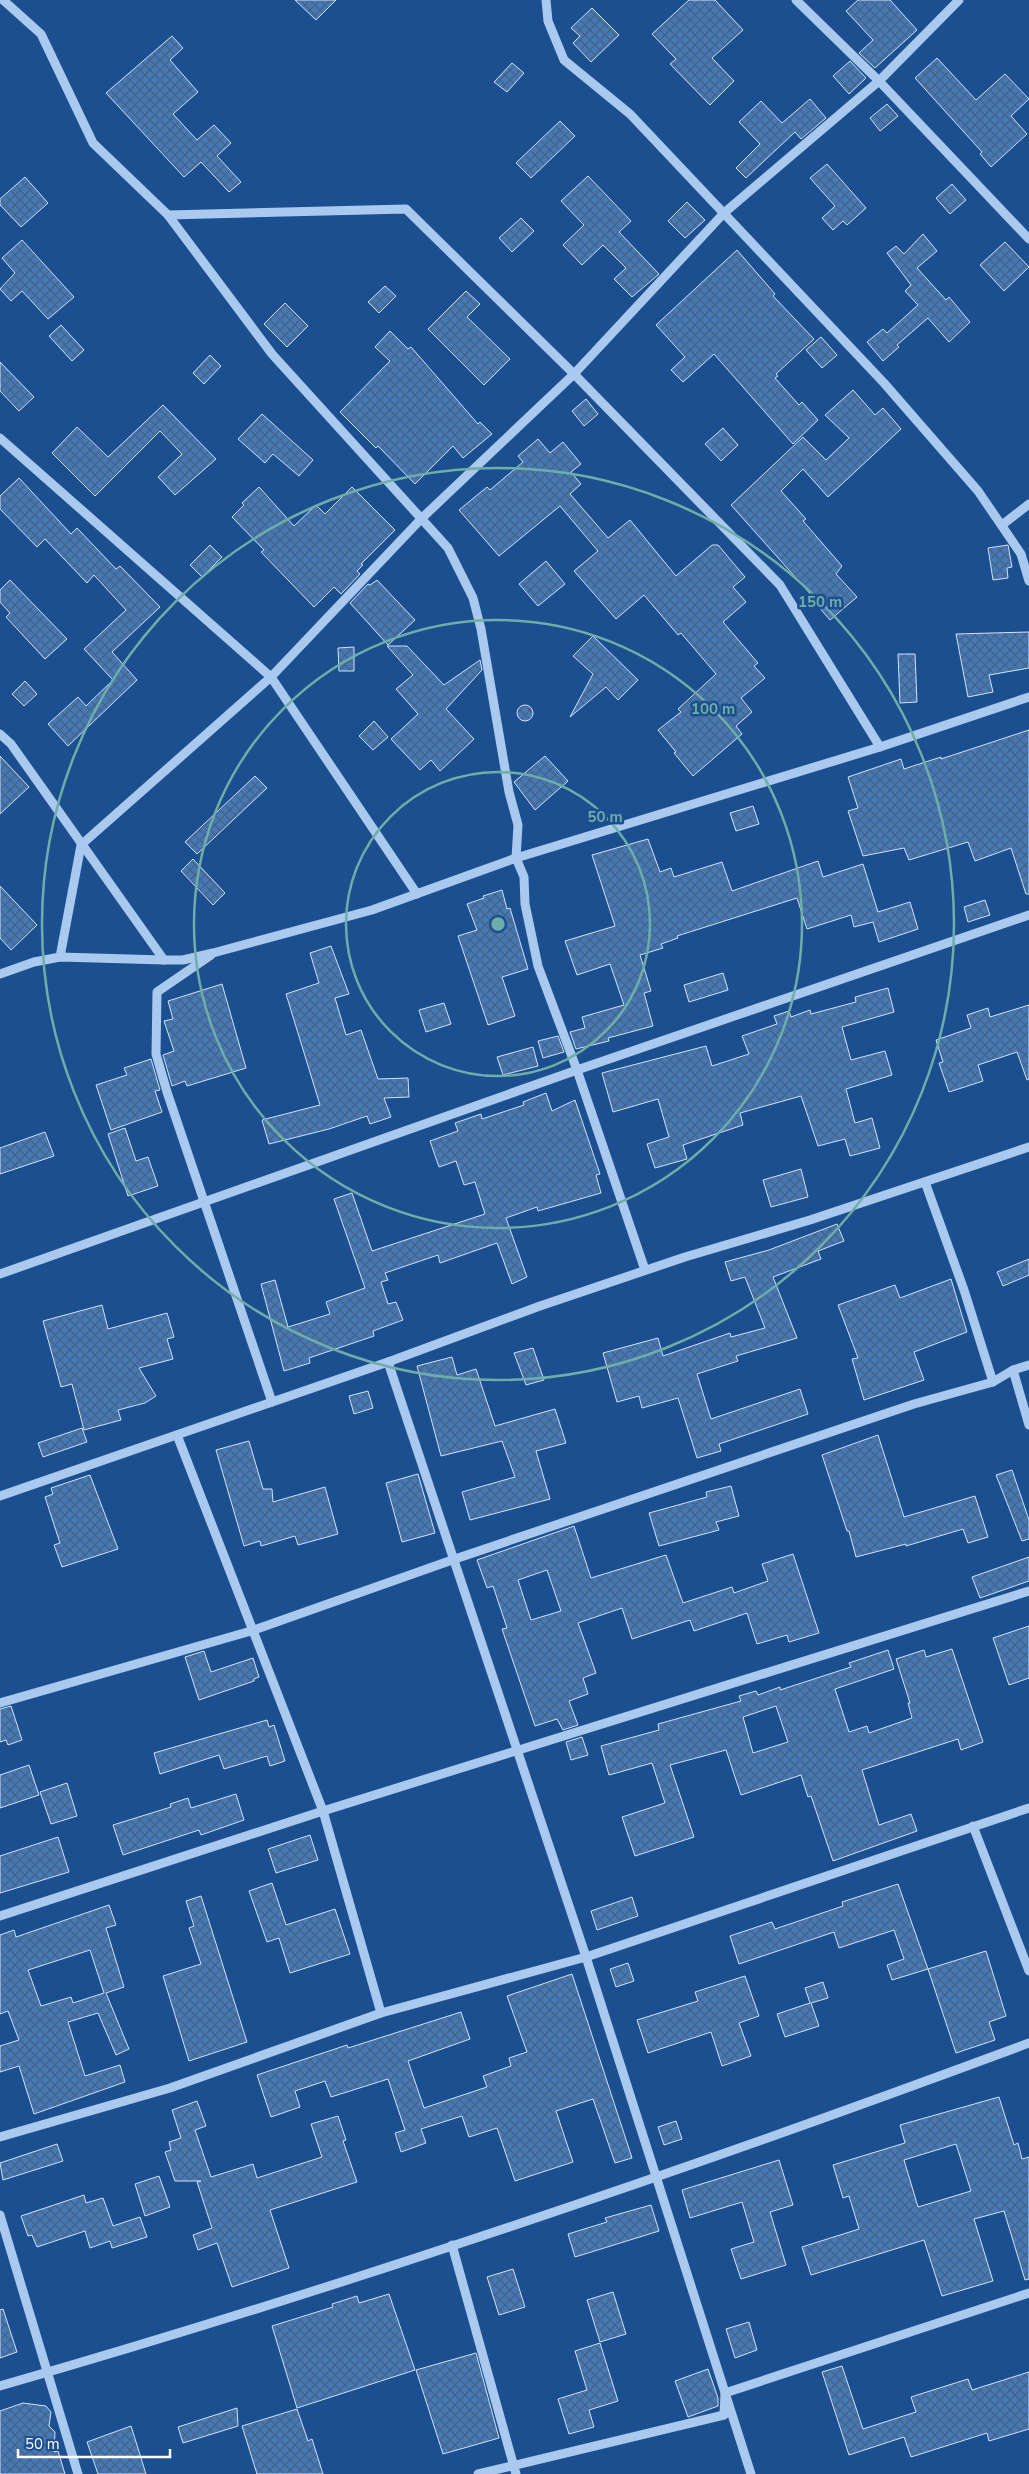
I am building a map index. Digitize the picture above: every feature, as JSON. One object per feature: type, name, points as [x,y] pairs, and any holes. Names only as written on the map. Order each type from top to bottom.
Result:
[{"type":"street","points":[[3,0],[41,34],[93,143],[168,215],[272,354],[448,548],[473,598],[481,629],[509,792],[518,825],[516,858],[524,877],[525,904],[538,966],[577,1070],[645,1270]]},
{"type":"street","points":[[546,0],[548,21],[564,60],[630,114],[884,383],[978,491],[1021,554],[1029,581]]},
{"type":"street","points":[[796,0],[879,81],[1029,239]]},
{"type":"street","points":[[60,957],[81,845],[271,677],[422,518],[574,374],[724,213],[879,81],[959,0]]},
{"type":"street","points":[[168,215],[406,209],[574,374],[780,585],[880,747]]},
{"type":"street","points":[[0,438],[271,677],[417,894]]},
{"type":"street","points":[[1002,525],[1029,504]]},
{"type":"street","points":[[0,974],[34,962],[60,957],[183,960],[213,953],[372,910],[516,858],[880,747],[1029,697]]},
{"type":"street","points":[[0,734],[11,744],[164,960]]},
{"type":"street","points":[[0,1274],[577,1070],[1029,915]]},
{"type":"street","points":[[213,953],[157,992],[156,1054],[167,1092],[272,1402]]},
{"type":"street","points":[[0,1496],[388,1362],[645,1270],[810,1220],[1029,1147]]},
{"type":"street","points":[[925,1182],[964,1290],[993,1382]]},
{"type":"street","points":[[388,1362],[455,1559],[658,2177],[751,2474]]},
{"type":"street","points":[[0,1703],[251,1631],[455,1559],[914,1404],[993,1382],[1013,1370],[1029,1365]]},
{"type":"street","points":[[1013,1370],[1029,1425]]},
{"type":"street","points":[[177,1435],[251,1631],[323,1811],[381,2013]]},
{"type":"street","points":[[0,1916],[323,1811],[518,1752],[744,1679],[1029,1591]]},
{"type":"street","points":[[0,2138],[170,2088],[381,2013],[586,1957],[1029,1808]]},
{"type":"street","points":[[973,1826],[1029,1971]]},
{"type":"street","points":[[0,2386],[174,2336],[658,2177],[800,2128],[1029,2043]]},
{"type":"street","points":[[0,2215],[78,2474]]},
{"type":"street","points":[[452,2245],[516,2474]]},
{"type":"street","points":[[725,2393],[1029,2293]]},
{"type":"street","points":[[478,2474],[513,2464],[724,2415],[725,2393]]},
{"type":"building","points":[[295,0],[336,0],[316,20]]},
{"type":"building","points":[[689,0],[715,0],[743,30],[712,58],[734,81],[710,105],[670,64],[676,59],[652,34]]},
{"type":"building","points":[[858,0],[890,0],[917,30],[875,68],[859,53],[873,40],[846,11]]},
{"type":"building","points":[[592,8],[619,35],[591,62],[573,43],[580,36],[571,28]]},
{"type":"building","points":[[172,36],[183,48],[170,60],[198,92],[173,114],[197,140],[214,125],[231,143],[217,156],[241,182],[229,192],[201,162],[184,177],[106,93]]},
{"type":"building","points":[[937,58],[976,100],[1005,74],[1029,99],[1011,116],[1027,134],[991,167],[980,154],[982,152],[915,78]]},
{"type":"building","points":[[850,61],[866,78],[849,94],[833,76]]},
{"type":"building","points":[[512,63],[524,73],[507,92],[494,82]]},
{"type":"building","points":[[810,99],[826,118],[801,139],[795,132],[746,178],[736,168],[760,144],[739,122],[761,101],[782,123]]},
{"type":"building","points":[[887,104],[898,116],[880,131],[870,118]]},
{"type":"building","points":[[560,121],[575,136],[531,178],[516,163]]},
{"type":"building","points":[[827,164],[866,208],[847,225],[843,221],[833,230],[822,218],[835,206],[810,178]]},
{"type":"building","points":[[588,176],[631,221],[619,232],[659,274],[632,297],[614,279],[626,268],[603,245],[582,265],[563,245],[584,225],[561,201]]},
{"type":"building","points":[[25,177],[48,203],[21,227],[0,205],[0,199]]},
{"type":"building","points":[[952,184],[966,200],[950,214],[936,198]]},
{"type":"building","points":[[687,202],[705,220],[685,238],[668,221]]},
{"type":"building","points":[[521,218],[534,231],[512,252],[499,238]]},
{"type":"building","points":[[923,234],[937,251],[917,268],[946,300],[949,297],[970,322],[949,342],[928,318],[897,345],[899,347],[883,361],[867,342],[883,329],[887,333],[918,305],[905,291],[911,285],[887,253],[896,246],[904,254]]},
{"type":"building","points":[[22,240],[74,297],[48,319],[22,291],[11,301],[0,289],[15,273],[2,258]]},
{"type":"building","points":[[1005,242],[1029,267],[1004,291],[980,265]]},
{"type":"building","points":[[737,250],[775,294],[773,296],[814,339],[776,374],[778,376],[775,378],[799,405],[802,402],[818,420],[793,444],[714,354],[683,382],[671,370],[685,357],[656,325]]},
{"type":"building","points":[[385,286],[396,296],[379,313],[368,302]]},
{"type":"building","points":[[466,291],[480,304],[467,317],[510,359],[484,385],[428,329]]},
{"type":"building","points":[[285,303],[308,326],[287,347],[264,324]]},
{"type":"building","points":[[61,325],[84,350],[72,361],[49,336]]},
{"type":"building","points":[[390,331],[408,349],[411,347],[478,424],[480,422],[492,434],[463,458],[453,446],[415,484],[378,446],[376,448],[340,412],[390,361],[375,347]]},
{"type":"building","points":[[821,337],[837,355],[822,368],[806,350]]},
{"type":"building","points":[[210,355],[221,366],[204,384],[193,373]]},
{"type":"building","points":[[0,362],[34,397],[19,411],[0,391]]},
{"type":"building","points":[[853,390],[875,415],[883,408],[901,429],[828,497],[803,469],[781,491],[806,519],[803,521],[842,566],[836,574],[857,597],[830,620],[811,598],[813,597],[731,505],[803,437],[826,460],[849,438],[825,415]]},
{"type":"building","points":[[586,399],[598,414],[584,426],[572,411]]},
{"type":"building","points":[[163,405],[216,459],[175,495],[158,477],[182,454],[160,431],[95,496],[52,453],[77,427],[108,457]]},
{"type":"building","points":[[262,414],[313,460],[299,476],[273,454],[265,463],[238,439]]},
{"type":"building","points":[[723,428],[738,445],[721,461],[705,444]]},
{"type":"building","points":[[538,439],[550,453],[563,442],[581,464],[571,472],[581,484],[570,494],[608,538],[630,520],[676,576],[712,545],[718,545],[745,577],[733,587],[746,602],[723,622],[758,663],[754,666],[765,678],[741,698],[752,712],[736,726],[742,734],[693,776],[658,730],[681,712],[678,709],[716,674],[681,633],[678,635],[644,595],[616,619],[574,571],[598,551],[560,506],[499,556],[459,510],[487,487],[490,490],[523,462],[518,456]]},
{"type":"building","points":[[19,478],[71,534],[77,528],[116,569],[120,566],[160,607],[112,652],[137,680],[68,746],[48,724],[78,697],[86,706],[113,680],[84,649],[126,610],[94,575],[87,583],[45,539],[37,547],[0,509],[0,496]]},
{"type":"building","points":[[259,487],[294,526],[316,505],[325,514],[352,487],[395,530],[361,564],[363,565],[357,571],[360,574],[341,594],[334,587],[314,607],[261,552],[264,550],[232,517],[244,505],[242,503]]},
{"type":"building","points":[[210,545],[222,557],[202,577],[190,565]]},
{"type":"building","points":[[1008,545],[1012,567],[1007,568],[1008,578],[993,580],[988,548]]},
{"type":"building","points":[[546,561],[565,584],[538,606],[519,584]]},
{"type":"building","points":[[10,580],[67,639],[45,659],[6,617],[10,613],[0,602],[0,590]]},
{"type":"building","points":[[377,580],[415,620],[388,645],[350,603],[368,584],[370,585]]},
{"type":"building","points":[[1029,632],[1029,668],[989,675],[993,692],[968,697],[956,634]]},
{"type":"building","points":[[593,636],[638,680],[618,700],[606,687],[570,717],[593,674],[573,656]]},
{"type":"building","points":[[387,646],[407,646],[444,685],[480,660],[482,670],[446,709],[474,739],[440,771],[431,760],[420,770],[391,739],[418,714],[396,689],[413,675]]},
{"type":"building","points":[[354,647],[354,671],[339,671],[338,648]]},
{"type":"building","points":[[898,654],[915,654],[917,702],[900,703]]},
{"type":"building","points":[[25,681],[37,694],[24,706],[12,694]]},
{"type":"building","points":[[522,705],[528,705],[533,710],[531,719],[522,721],[517,716],[517,710]]},
{"type":"building","points":[[374,721],[388,737],[373,750],[359,736]]},
{"type":"building","points":[[1029,730],[1029,894],[1026,894],[1011,848],[975,861],[968,842],[909,860],[904,848],[863,856],[848,811],[858,808],[848,777],[901,759],[904,769]]},
{"type":"building","points":[[0,756],[29,787],[0,814]]},
{"type":"building","points":[[545,756],[568,781],[535,810],[514,782]]},
{"type":"building","points":[[255,776],[267,788],[197,854],[185,842]]},
{"type":"building","points":[[753,806],[759,824],[736,831],[730,813]]},
{"type":"building","points":[[648,839],[660,872],[671,868],[674,877],[722,862],[732,891],[818,861],[823,877],[863,864],[878,912],[910,902],[918,929],[879,942],[873,922],[854,927],[851,915],[807,929],[797,898],[677,936],[678,938],[661,944],[663,948],[640,955],[651,991],[644,993],[653,1026],[608,1038],[609,1041],[576,1049],[570,1032],[585,1028],[582,1017],[624,1005],[610,964],[577,975],[565,941],[615,926],[592,855]]},
{"type":"building","points":[[193,859],[225,893],[213,905],[181,871]]},
{"type":"building","points":[[0,886],[37,925],[11,950],[0,938]]},
{"type":"building","points":[[502,890],[507,909],[510,908],[528,969],[502,977],[515,1016],[488,1025],[458,936],[477,930],[467,904]]},
{"type":"building","points":[[985,900],[990,915],[968,922],[964,907]]},
{"type":"building","points":[[331,946],[349,994],[335,998],[346,1035],[361,1030],[378,1079],[408,1078],[409,1097],[384,1098],[391,1117],[370,1124],[367,1116],[329,1129],[269,1144],[262,1120],[320,1105],[286,994],[319,983],[310,953]]},
{"type":"building","points":[[723,973],[728,990],[689,1002],[684,985]]},
{"type":"building","points":[[222,984],[246,1068],[187,1086],[185,1081],[172,1086],[163,1055],[174,1051],[164,1021],[173,1019],[168,1001]]},
{"type":"building","points":[[888,988],[894,1012],[842,1027],[851,1060],[885,1051],[892,1075],[846,1089],[855,1123],[872,1118],[880,1148],[850,1156],[845,1139],[818,1146],[801,1096],[740,1113],[743,1125],[683,1145],[687,1159],[655,1168],[647,1144],[669,1137],[658,1099],[613,1112],[602,1073],[706,1046],[712,1066],[749,1054],[742,1036],[777,1024],[774,1016],[789,1011],[791,1017],[810,1010],[811,1014],[856,1002],[855,997]]},
{"type":"building","points":[[444,1003],[451,1024],[426,1032],[419,1010]]},
{"type":"building","points":[[1029,1005],[1029,1079],[1027,1080],[1017,1052],[978,1065],[983,1081],[949,1092],[939,1063],[943,1062],[936,1040],[971,1028],[967,1015],[988,1008],[990,1017]]},
{"type":"building","points":[[558,1036],[564,1052],[543,1058],[538,1041]]},
{"type":"building","points":[[533,1047],[538,1066],[503,1075],[497,1057]]},
{"type":"building","points":[[151,1059],[160,1090],[155,1091],[162,1112],[111,1130],[96,1085],[127,1075],[124,1068]]},
{"type":"building","points":[[546,1093],[552,1111],[575,1100],[600,1174],[596,1175],[601,1193],[538,1211],[537,1207],[506,1218],[527,1277],[512,1284],[497,1243],[440,1263],[438,1255],[385,1273],[388,1280],[381,1282],[388,1304],[396,1302],[403,1320],[373,1331],[374,1336],[309,1358],[310,1363],[284,1371],[261,1284],[275,1280],[288,1327],[330,1314],[326,1302],[365,1288],[334,1199],[352,1193],[372,1251],[485,1214],[475,1182],[464,1185],[456,1161],[439,1167],[430,1141],[458,1131],[455,1123],[481,1114],[482,1119],[524,1105],[523,1102]]},
{"type":"building","points":[[125,1128],[136,1161],[148,1157],[158,1186],[128,1196],[108,1134]]},
{"type":"building","points":[[45,1132],[54,1156],[0,1174],[0,1148]]},
{"type":"building","points":[[801,1169],[808,1197],[771,1207],[763,1180]]},
{"type":"building","points":[[837,1224],[844,1241],[818,1251],[821,1259],[773,1277],[797,1338],[736,1356],[738,1361],[697,1374],[711,1419],[800,1389],[808,1414],[719,1444],[721,1451],[697,1458],[678,1398],[642,1408],[639,1396],[617,1402],[603,1353],[658,1338],[663,1356],[730,1333],[731,1337],[765,1328],[745,1277],[731,1281],[725,1262],[769,1250]]},
{"type":"building","points":[[1029,1259],[1029,1275],[1003,1286],[997,1272]]},
{"type":"building","points":[[951,1279],[967,1332],[914,1352],[924,1380],[864,1400],[852,1359],[858,1358],[838,1305],[895,1285],[900,1298]]},
{"type":"building","points":[[102,1305],[108,1329],[167,1313],[174,1337],[167,1339],[173,1359],[139,1368],[156,1396],[145,1403],[118,1410],[121,1420],[84,1430],[72,1384],[61,1387],[43,1321]]},
{"type":"building","points":[[533,1348],[544,1380],[526,1385],[514,1353]]},
{"type":"building","points":[[452,1357],[457,1375],[476,1369],[495,1426],[555,1409],[566,1443],[536,1451],[550,1499],[470,1520],[462,1492],[515,1477],[502,1441],[441,1456],[417,1366]]},
{"type":"building","points":[[368,1391],[373,1408],[354,1414],[349,1396]]},
{"type":"building","points":[[82,1428],[87,1442],[43,1457],[38,1443]]},
{"type":"building","points":[[878,1435],[904,1517],[975,1496],[988,1537],[968,1543],[963,1529],[906,1546],[906,1544],[856,1557],[849,1531],[847,1531],[822,1455]]},
{"type":"building","points":[[249,1441],[263,1489],[272,1489],[273,1502],[325,1487],[338,1534],[298,1545],[295,1536],[261,1546],[260,1541],[244,1546],[216,1450]]},
{"type":"building","points":[[1012,1470],[1029,1520],[1029,1539],[1022,1541],[996,1475]]},
{"type":"building","points":[[418,1474],[435,1533],[402,1542],[386,1483]]},
{"type":"building","points":[[90,1475],[118,1549],[62,1567],[54,1545],[60,1543],[45,1497],[53,1494],[51,1488]]},
{"type":"building","points":[[731,1486],[739,1516],[716,1522],[719,1530],[659,1546],[649,1513],[707,1497],[706,1492]]},
{"type":"building","points":[[574,1526],[591,1578],[666,1555],[683,1603],[732,1587],[734,1593],[768,1581],[762,1564],[793,1554],[819,1633],[789,1642],[787,1635],[757,1644],[747,1613],[694,1631],[690,1620],[632,1639],[622,1608],[578,1623],[596,1673],[583,1678],[588,1694],[569,1701],[578,1725],[563,1730],[557,1719],[535,1726],[502,1629],[507,1628],[493,1586],[487,1588],[477,1560]],"holes":[[[547,1570],[561,1611],[531,1620],[518,1580]]]},
{"type":"building","points":[[1029,1557],[1029,1581],[980,1598],[972,1577]]},
{"type":"building","points":[[1029,1626],[1029,1678],[1009,1685],[993,1638]]},
{"type":"building","points":[[952,1649],[983,1742],[961,1750],[958,1739],[862,1770],[879,1825],[911,1814],[917,1831],[833,1861],[811,1796],[808,1797],[801,1775],[741,1795],[726,1750],[670,1765],[694,1837],[635,1856],[622,1817],[665,1803],[652,1763],[609,1775],[601,1746],[659,1730],[658,1724],[741,1701],[739,1696],[756,1691],[758,1695],[780,1687],[780,1690],[851,1667],[849,1663],[888,1650],[894,1669],[835,1689],[849,1732],[867,1726],[869,1733],[912,1718],[908,1703],[910,1703],[896,1659],[924,1650],[926,1657]],"holes":[[[776,1706],[788,1742],[753,1753],[743,1717]]]},
{"type":"building","points":[[204,1651],[211,1672],[253,1658],[259,1677],[254,1679],[254,1681],[199,1700],[185,1657]]},
{"type":"building","points":[[11,1706],[22,1740],[8,1745],[6,1740],[0,1742],[0,1709]]},
{"type":"building","points":[[267,1720],[269,1727],[274,1725],[285,1761],[270,1766],[267,1756],[224,1769],[219,1755],[160,1774],[154,1753]]},
{"type":"building","points":[[582,1737],[588,1755],[571,1760],[566,1742]]},
{"type":"building","points":[[29,1765],[39,1795],[0,1808],[0,1775]]},
{"type":"building","points":[[67,1783],[77,1816],[51,1824],[40,1792]]},
{"type":"building","points":[[236,1794],[244,1820],[201,1835],[199,1830],[123,1855],[113,1825],[171,1807],[170,1804],[188,1798],[191,1808]]},
{"type":"building","points":[[310,1835],[318,1860],[276,1873],[268,1849]]},
{"type":"building","points":[[58,1837],[69,1872],[0,1893],[0,1856]]},
{"type":"building","points":[[272,1883],[286,1925],[335,1909],[350,1954],[290,1973],[279,1938],[267,1942],[249,1891]]},
{"type":"building","points":[[898,1884],[928,1969],[892,1980],[887,1965],[904,1959],[894,1930],[839,1948],[834,1932],[739,1964],[730,1936],[772,1922],[775,1929],[843,1906],[842,1902]]},
{"type":"building","points":[[201,1896],[247,2042],[189,2061],[163,1976],[201,1964],[189,1928],[194,1926],[186,1901]]},
{"type":"building","points":[[632,1897],[638,1916],[597,1930],[591,1911]]},
{"type":"building","points":[[109,1905],[116,1925],[106,1928],[124,1987],[106,1993],[129,2049],[116,2055],[98,2013],[68,2022],[85,2076],[120,2065],[125,2082],[34,2114],[19,2066],[0,2072],[0,2046],[19,2040],[8,2011],[0,2014],[0,1935],[14,1930],[16,1937]],"holes":[[[90,1950],[104,1993],[73,2003],[71,1997],[41,2006],[28,1970]]]},
{"type":"building","points":[[986,1951],[1006,2016],[989,2022],[995,2040],[956,2053],[928,1969]]},
{"type":"building","points":[[628,1963],[634,1981],[616,1987],[610,1969]]},
{"type":"building","points":[[572,1974],[632,2158],[615,2163],[593,2099],[556,2111],[573,2162],[515,2181],[497,2128],[469,2137],[462,2116],[421,2129],[426,2143],[401,2152],[395,2133],[405,2130],[388,2079],[331,2097],[325,2081],[295,2091],[300,2107],[271,2117],[257,2075],[347,2045],[348,2048],[461,2012],[470,2039],[408,2061],[424,2108],[487,2087],[483,2076],[511,2066],[509,2058],[527,2052],[507,1996]]},
{"type":"building","points":[[745,1976],[759,2016],[739,2023],[751,2056],[722,2066],[711,2032],[648,2053],[637,2020],[698,2001],[695,1992]]},
{"type":"building","points":[[823,1982],[828,1998],[811,2003],[819,2026],[785,2037],[777,2014],[810,2003],[805,1988]]},
{"type":"building","points":[[999,2097],[1014,2145],[1018,2143],[1022,2159],[1029,2157],[1029,2279],[1025,2280],[1004,2211],[974,2219],[993,2281],[942,2296],[924,2240],[811,2275],[802,2247],[859,2229],[849,2196],[843,2198],[833,2165],[905,2143],[900,2125]],"holes":[[[956,2144],[971,2191],[918,2207],[904,2160]]]},
{"type":"building","points":[[197,2101],[206,2126],[195,2130],[211,2177],[253,2164],[257,2178],[322,2157],[311,2124],[338,2116],[346,2140],[343,2141],[357,2182],[270,2210],[289,2268],[232,2287],[217,2243],[198,2250],[193,2235],[212,2228],[197,2182],[201,2181],[175,2181],[165,2152],[171,2150],[169,2142],[181,2138],[172,2110]]},
{"type":"building","points":[[676,2121],[682,2139],[664,2145],[658,2127]]},
{"type":"building","points":[[57,2144],[63,2161],[3,2180],[0,2163]]},
{"type":"building","points":[[779,2160],[793,2205],[770,2212],[786,2265],[741,2279],[731,2249],[754,2242],[742,2202],[690,2218],[682,2190]]},
{"type":"building","points":[[159,2176],[170,2207],[145,2216],[135,2184]]},
{"type":"building","points":[[84,2195],[86,2203],[103,2198],[113,2226],[140,2217],[147,2237],[112,2248],[110,2241],[90,2248],[85,2231],[37,2247],[32,2235],[28,2236],[21,2216]]},
{"type":"building","points":[[651,2205],[659,2231],[575,2257],[568,2234],[607,2222],[605,2218]]},
{"type":"building","points":[[513,2269],[525,2307],[499,2315],[487,2277]]},
{"type":"building","points":[[613,2292],[626,2334],[600,2342],[587,2300]]},
{"type":"building","points":[[389,2294],[415,2370],[297,2408],[272,2326],[333,2307],[332,2304],[357,2296],[359,2303]]},
{"type":"building","points":[[3,2309],[17,2352],[0,2358],[0,2310]]},
{"type":"building","points":[[749,2322],[757,2350],[735,2358],[726,2329]]},
{"type":"building","points":[[600,2343],[618,2401],[589,2410],[594,2427],[569,2434],[558,2399],[587,2390],[575,2351]]},
{"type":"building","points":[[476,2353],[499,2438],[443,2454],[416,2370]]},
{"type":"building","points":[[842,2366],[863,2429],[916,2412],[911,2397],[968,2379],[972,2390],[1029,2372],[1029,2429],[989,2441],[987,2433],[911,2457],[904,2437],[849,2455],[822,2372]]},
{"type":"building","points":[[708,2369],[718,2398],[718,2406],[688,2417],[675,2381]]},
{"type":"building","points":[[23,2403],[46,2406],[51,2412],[49,2426],[55,2432],[54,2452],[58,2451],[65,2474],[0,2474],[0,2411]]},
{"type":"building","points":[[237,2408],[238,2426],[183,2443],[178,2427]]},
{"type":"building","points":[[297,2409],[308,2441],[312,2439],[323,2474],[257,2474],[242,2426]]},
{"type":"building","points":[[131,2426],[146,2474],[98,2474],[87,2442]]}]
